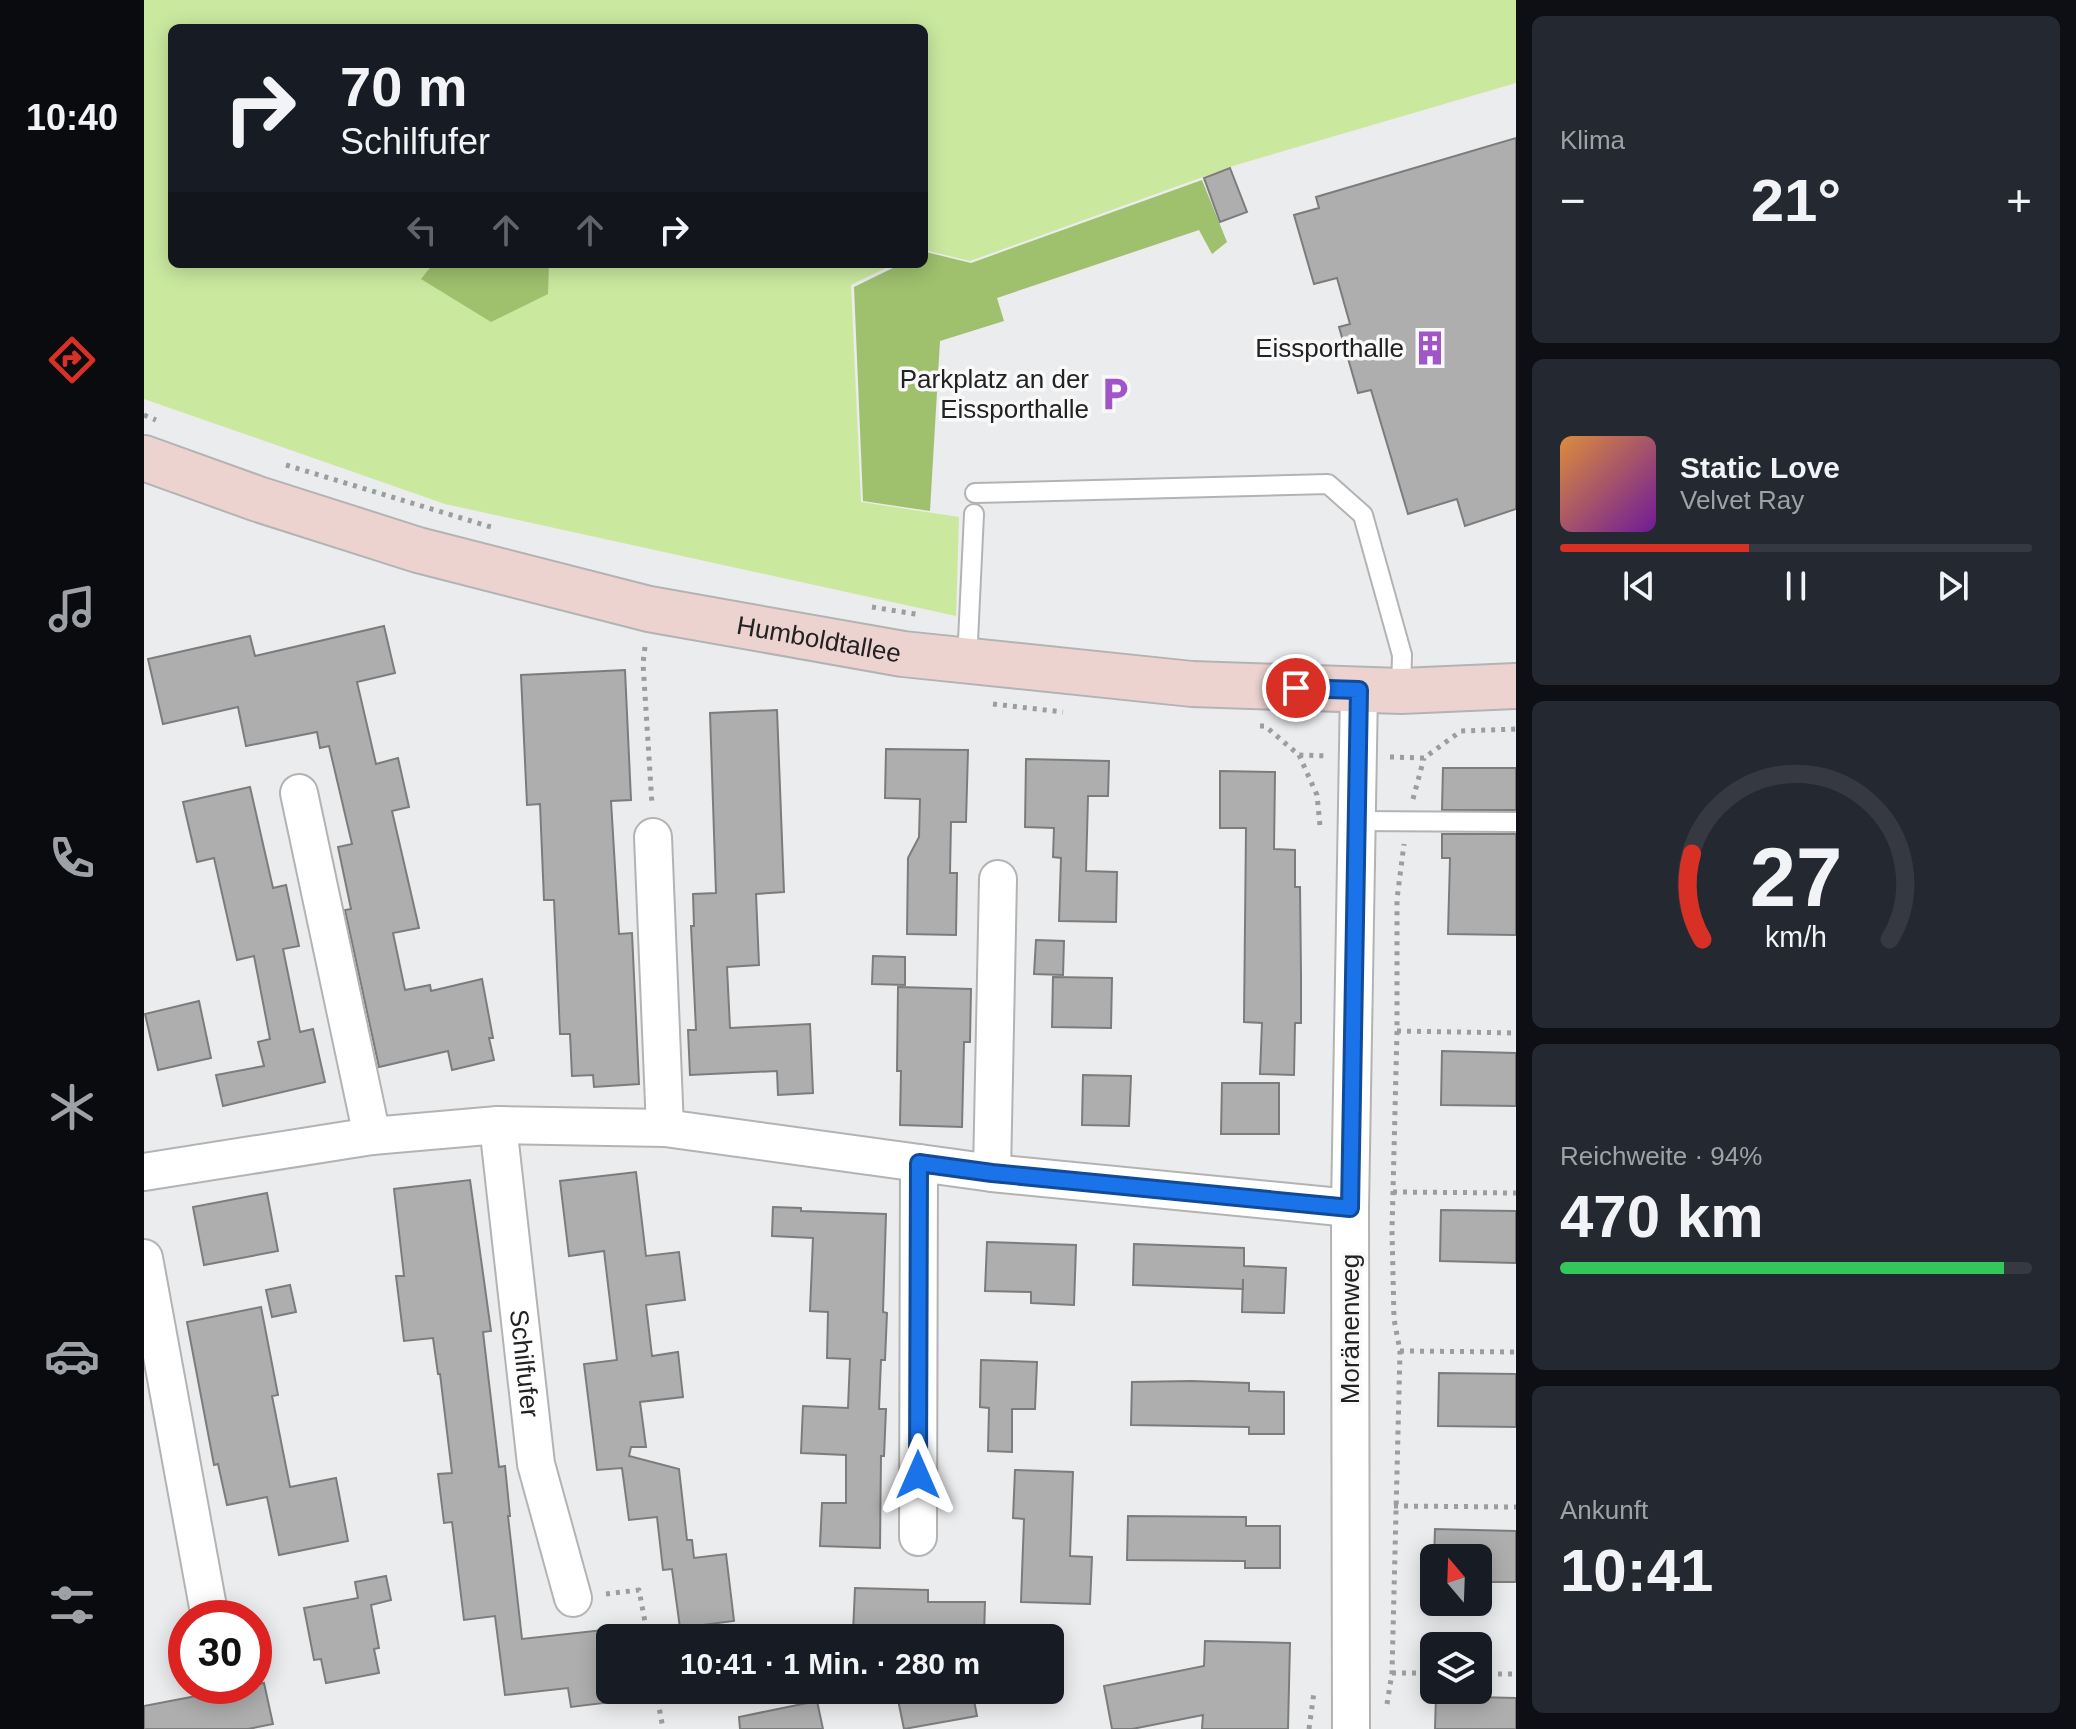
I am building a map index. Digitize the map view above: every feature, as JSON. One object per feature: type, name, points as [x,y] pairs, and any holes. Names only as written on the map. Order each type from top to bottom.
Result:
[{"type":"street","name":"Humboldtallee","points":[[156,441],[258,499],[418,550],[649,609],[903,654],[968,642],[1146,681],[1380,690],[1516,686]]},
{"type":"street","name":"Moränenweg","points":[[1351,1729],[1350,1208],[1355,821],[1358,757],[1380,690]]},
{"type":"street","points":[[299,793],[372,1136]]},
{"type":"street","points":[[653,837],[665,1128]]},
{"type":"street","points":[[992,1173],[998,879]]},
{"type":"street","points":[[144,1172],[372,1136],[498,1125],[665,1128],[992,1173],[1350,1208]]},
{"type":"street","name":"Schilfufer","points":[[498,1125],[536,1464],[573,1598]]},
{"type":"street","points":[[918,1537],[919,1163]]},
{"type":"street","points":[[144,1258],[207,1600]]},
{"type":"lane","points":[[975,493],[1328,484],[1363,515],[1402,655],[1380,690]]},
{"type":"lane","points":[[968,642],[974,514]]},
{"type":"lane","points":[[1355,821],[1516,822]]},
{"type":"path","points":[[144,415],[156,441]]},
{"type":"path","points":[[279,463],[506,531]]},
{"type":"path","points":[[857,605],[968,642]]},
{"type":"path","points":[[645,647],[643,663],[653,837]]},
{"type":"path","points":[[1358,757],[1424,758],[1461,731],[1516,729]]},
{"type":"path","points":[[1385,1715],[1392,1673],[1400,1351],[1394,1319],[1393,1192],[1397,899],[1407,822],[1424,758]]},
{"type":"path","points":[[1397,1031],[1516,1033]]},
{"type":"path","points":[[1393,1192],[1516,1193]]},
{"type":"path","points":[[1400,1351],[1516,1352]]},
{"type":"path","points":[[1394,1506],[1516,1507]]},
{"type":"path","points":[[573,1598],[639,1590],[645,1624]]},
{"type":"path","points":[[1392,1673],[1420,1673]]},
{"type":"path","points":[[1492,1674],[1516,1674]]},
{"type":"path","points":[[659,1704],[663,1729]]},
{"type":"green space","points":[[144,0],[1516,0],[1516,83],[1236,165],[970,261],[928,251],[928,24],[168,24],[168,268],[430,268],[422,279],[547,294],[549,268],[886,268],[851,285],[861,502],[959,517],[956,616],[445,504],[144,399]]},
{"type":"green space","points":[[1202,180],[1227,242],[1212,254],[1199,230],[997,298],[1004,321],[940,341],[930,511],[863,501],[854,287],[893,268],[928,268],[928,252],[971,263]]},
{"type":"green space","points":[[430,268],[549,268],[548,294],[491,322],[421,279]]},
{"type":"building","name":"Eissporthalle","points":[[1516,138],[1516,509],[1465,526],[1457,499],[1408,514],[1371,390],[1358,393],[1339,327],[1350,324],[1337,278],[1314,284],[1294,215],[1319,208],[1316,197]]},
{"type":"building","points":[[1230,168],[1247,212],[1220,222],[1204,178]]},
{"type":"building","points":[[384,626],[395,673],[357,682],[376,764],[398,758],[409,807],[392,811],[419,928],[393,933],[405,990],[430,985],[431,991],[482,979],[493,1038],[489,1038],[494,1060],[452,1070],[448,1051],[379,1067],[345,910],[351,909],[338,847],[352,844],[329,746],[320,748],[317,732],[246,746],[238,707],[163,724],[148,659],[250,636],[255,656]]},
{"type":"building","points":[[625,670],[631,800],[611,801],[619,934],[632,933],[639,1084],[594,1087],[593,1075],[572,1076],[570,1034],[560,1034],[554,900],[544,900],[540,804],[527,805],[521,675]]},
{"type":"building","points":[[777,710],[784,892],[756,894],[759,965],[727,967],[730,1028],[810,1024],[813,1093],[778,1095],[777,1071],[690,1075],[688,1030],[696,1030],[691,926],[694,926],[693,894],[716,893],[710,713]]},
{"type":"building","points":[[886,749],[968,750],[966,822],[951,822],[950,873],[957,873],[956,935],[907,934],[908,858],[919,837],[920,799],[885,798]]},
{"type":"building","points":[[1026,759],[1109,761],[1108,796],[1088,796],[1086,871],[1117,872],[1116,922],[1059,921],[1061,858],[1053,857],[1054,828],[1025,827]]},
{"type":"building","points":[[1443,768],[1516,768],[1516,810],[1442,810]]},
{"type":"building","points":[[1220,771],[1275,772],[1274,849],[1295,850],[1295,887],[1300,887],[1301,1023],[1295,1023],[1294,1075],[1260,1074],[1262,1023],[1244,1022],[1246,828],[1220,828]]},
{"type":"building","points":[[250,787],[273,888],[286,885],[299,946],[283,949],[300,1032],[313,1029],[325,1082],[223,1106],[216,1075],[264,1066],[258,1042],[270,1039],[254,956],[237,960],[214,858],[197,862],[183,802]]},
{"type":"building","points":[[1442,834],[1516,834],[1516,935],[1448,934],[1450,858],[1442,858]]},
{"type":"building","points":[[1036,940],[1064,941],[1063,975],[1034,974]]},
{"type":"building","points":[[873,956],[905,957],[905,985],[872,984]]},
{"type":"building","points":[[1053,977],[1112,978],[1111,1028],[1052,1027]]},
{"type":"building","points":[[898,987],[971,989],[970,1042],[964,1042],[962,1127],[900,1125]]},
{"type":"building","points":[[199,1001],[211,1058],[158,1070],[145,1014]]},
{"type":"building","points":[[1442,1051],[1516,1053],[1516,1106],[1441,1105]]},
{"type":"building","points":[[1083,1075],[1131,1076],[1129,1126],[1082,1125]]},
{"type":"building","points":[[1222,1083],[1279,1083],[1279,1134],[1221,1134]]},
{"type":"building","points":[[636,1172],[646,1256],[679,1252],[685,1300],[646,1305],[652,1356],[678,1352],[683,1397],[640,1402],[646,1447],[631,1447],[629,1456],[679,1469],[687,1540],[692,1540],[694,1558],[726,1554],[734,1621],[679,1624],[672,1569],[663,1570],[657,1517],[629,1520],[622,1468],[597,1470],[584,1364],[617,1360],[604,1251],[569,1256],[560,1181]]},
{"type":"building","points":[[470,1180],[491,1331],[483,1332],[499,1467],[505,1466],[522,1639],[596,1631],[596,1704],[571,1707],[568,1688],[505,1695],[495,1616],[464,1620],[452,1522],[444,1523],[438,1474],[452,1473],[440,1374],[433,1338],[404,1341],[396,1276],[404,1276],[394,1189]]},
{"type":"building","points":[[267,1193],[278,1251],[204,1265],[193,1207]]},
{"type":"building","points":[[773,1207],[886,1214],[883,1312],[887,1313],[879,1409],[886,1409],[884,1456],[881,1456],[880,1548],[820,1546],[822,1503],[846,1503],[846,1455],[801,1453],[803,1406],[848,1408],[850,1359],[827,1358],[828,1312],[810,1311],[813,1238],[772,1236]]},
{"type":"building","points":[[1441,1210],[1516,1211],[1516,1263],[1440,1261]]},
{"type":"building","points":[[987,1242],[1076,1245],[1074,1305],[1031,1303],[1031,1292],[985,1291]]},
{"type":"building","points":[[1134,1244],[1244,1248],[1244,1266],[1286,1268],[1284,1313],[1242,1312],[1243,1289],[1133,1285]]},
{"type":"building","points":[[290,1285],[296,1312],[272,1317],[266,1290]]},
{"type":"building","points":[[261,1307],[278,1395],[272,1396],[290,1487],[336,1478],[348,1541],[279,1555],[267,1497],[227,1505],[218,1464],[214,1465],[187,1322]]},
{"type":"building","points":[[981,1360],[1037,1362],[1035,1409],[1012,1409],[1012,1452],[988,1451],[989,1408],[980,1407]]},
{"type":"building","points":[[1439,1373],[1516,1374],[1516,1427],[1438,1426]]},
{"type":"building","points":[[1132,1382],[1249,1383],[1249,1391],[1284,1392],[1284,1434],[1249,1434],[1249,1427],[1131,1425]]},
{"type":"building","points":[[1015,1470],[1073,1472],[1070,1556],[1092,1557],[1090,1604],[1021,1602],[1024,1519],[1013,1518]]},
{"type":"building","points":[[1128,1516],[1246,1517],[1246,1526],[1280,1526],[1280,1568],[1245,1568],[1245,1561],[1127,1560]]},
{"type":"building","points":[[1435,1529],[1516,1531],[1516,1582],[1492,1582],[1492,1544],[1434,1544]]},
{"type":"building","points":[[386,1576],[391,1600],[371,1605],[379,1648],[374,1649],[379,1673],[326,1683],[321,1659],[314,1660],[304,1608],[358,1598],[355,1582]]},
{"type":"building","points":[[855,1588],[928,1590],[928,1602],[985,1602],[984,1624],[853,1624]]},
{"type":"building","points":[[1205,1641],[1290,1643],[1288,1729],[1202,1729],[1203,1715],[1132,1729],[1112,1729],[1104,1686],[1204,1666]]},
{"type":"building","points":[[1492,1697],[1516,1698],[1516,1729],[1435,1729],[1436,1704],[1492,1704]]},
{"type":"building","points":[[168,1701],[168,1704],[269,1704],[273,1724],[248,1729],[144,1729],[144,1706]]},
{"type":"building","points":[[802,1704],[818,1704],[823,1729],[740,1729],[739,1717]]},
{"type":"building","points":[[899,1704],[975,1704],[977,1716],[904,1729]]},
{"type":"place","name":"Eissporthalle","points":[[1430,348]]},
{"type":"place","name":"Parkplatz an der Eissporthalle","points":[[1115,394]]},
{"type":"route","points":[[918,1475],[919,1163],[1350,1208],[1359,690],[1296,688]]}]
